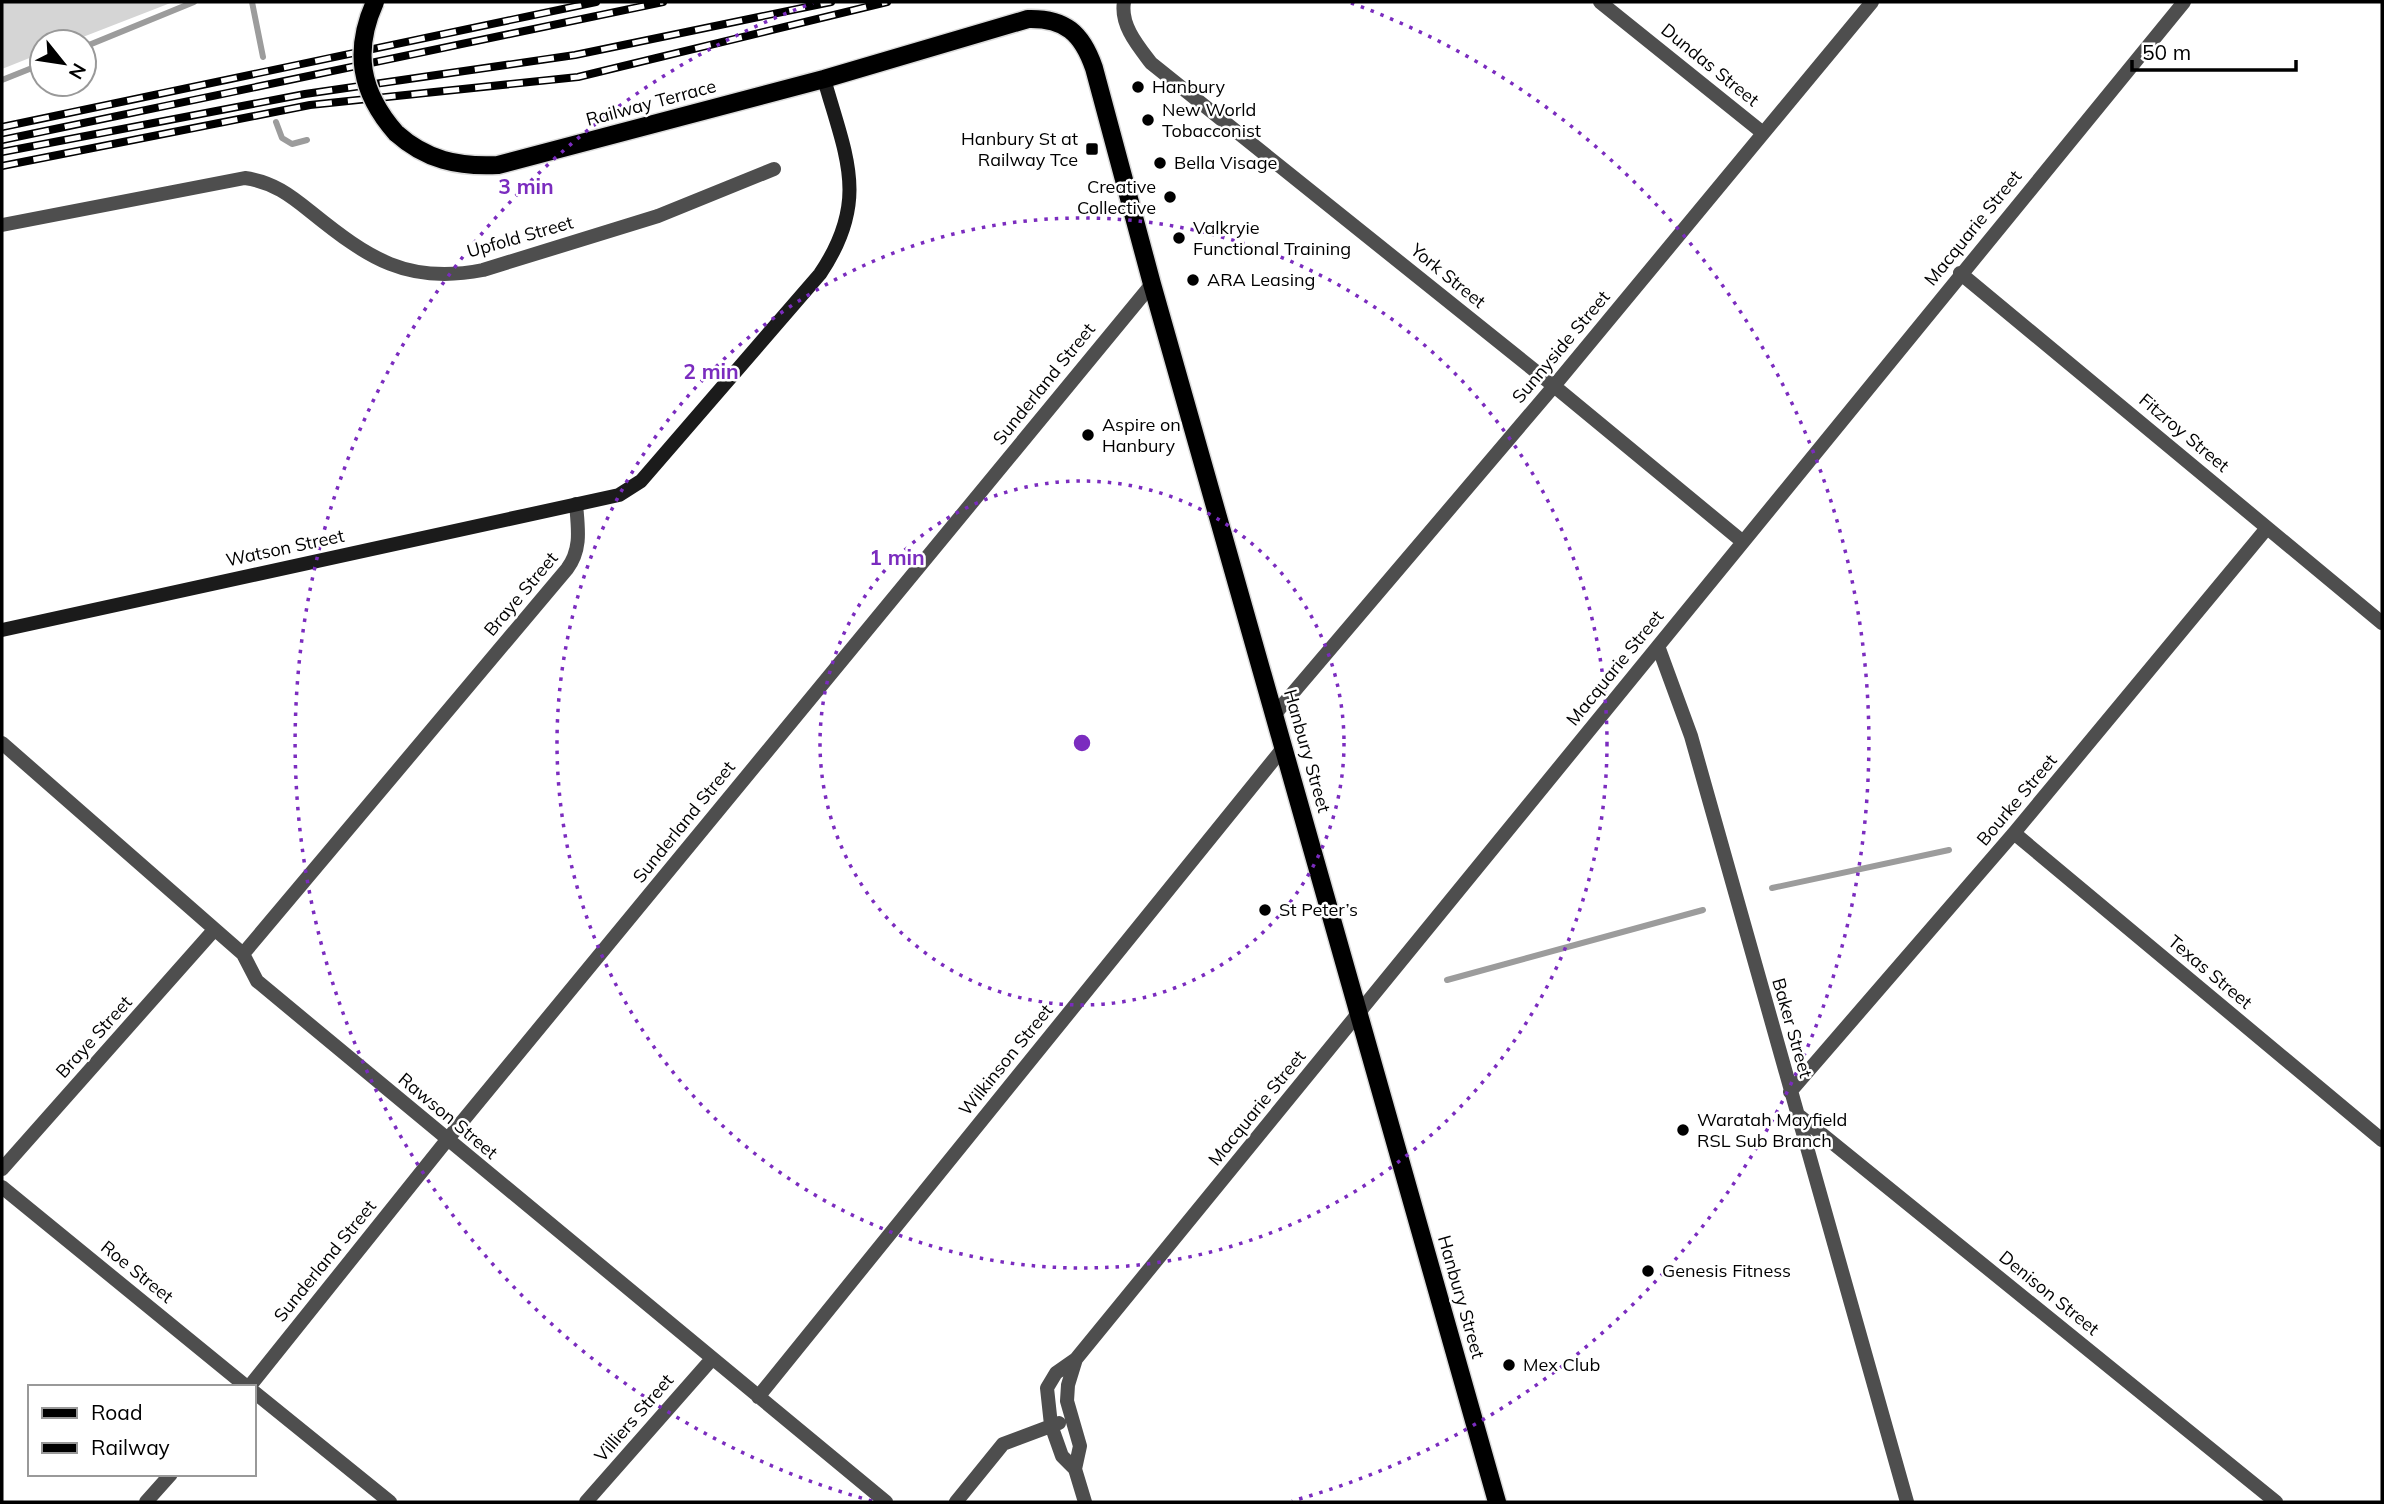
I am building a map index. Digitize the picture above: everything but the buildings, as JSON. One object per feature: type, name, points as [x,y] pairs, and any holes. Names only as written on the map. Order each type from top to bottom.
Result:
[{"type":"main road","name":"Railway Terrace","points":[[375,2],[363,37],[364,75],[376,106],[396,133],[420,152],[465,165],[498,165],[824,79],[1017,22],[1040,19],[1059,23]]},
{"type":"main road","name":"Hanbury Street","points":[[1059,23],[1082,41],[1090,57],[1497,1502]]},
{"type":"street","name":"York Street","points":[[1124,2],[1132,38],[1152,63],[1555,386],[1743,542]]},
{"type":"street","name":"Dundas Street","points":[[1600,2],[1763,133]]},
{"type":"street","name":"Sunnyside Street","points":[[1275,714],[1555,386],[1872,2]]},
{"type":"street","name":"Macquarie Street","points":[[1051,1425],[1047,1388],[1056,1373],[1076,1359],[1960,273],[2184,2]]},
{"type":"street","points":[[576,504],[619,495],[641,481],[820,274],[834,252],[848,218],[851,192],[844,150],[824,79]]},
{"type":"street","name":"Upfold Street","points":[[2,225],[245,178],[263,181],[285,191],[353,245],[376,259],[416,272],[457,274],[483,270],[658,216],[774,169]]},
{"type":"street","name":"Fitzroy Street","points":[[1960,273],[2382,623]]},
{"type":"street","name":"Sunderland Street","points":[[250,1385],[447,1140],[1152,284]]},
{"type":"street","name":"Watson Street","points":[[2,630],[576,504]]},
{"type":"street","name":"Braye Street","points":[[243,954],[574,560],[579,539],[576,504]]},
{"type":"street","name":"Bourke Street","points":[[1790,1092],[2014,833],[2267,528]]},
{"type":"street","name":"Baker Street","points":[[1658,646],[1691,736],[1907,1502]]},
{"type":"street","name":"Rawson Street","points":[[2,743],[243,954],[257,981],[711,1360],[886,1502]]},
{"type":"street","name":"Wilkinson Street","points":[[758,1397],[1284,747]]},
{"type":"street","name":"Texas Street","points":[[2014,833],[2382,1140]]},
{"type":"street","name":"Braye Street","points":[[2,1170],[214,930]]},
{"type":"street","name":"Denison Street","points":[[1797,1114],[2276,1502]]},
{"type":"street","name":"Roe Street","points":[[2,1187],[246,1385]]},
{"type":"street","name":"Macquarie Street","points":[[1075,1469],[1080,1447],[1067,1401],[1068,1385],[1076,1359]]},
{"type":"street","name":"Villiers Street","points":[[586,1502],[711,1360]]},
{"type":"street","points":[[256,1394],[390,1502]]},
{"type":"street","points":[[956,1502],[1003,1444],[1071,1420]]},
{"type":"street","points":[[1051,1425],[1062,1456],[1075,1469],[1085,1502]]},
{"type":"street","points":[[146,1502],[169,1476]]},
{"type":"shaded area","points":[[2,2],[173,2],[98,31],[98,28],[28,28],[28,59],[2,69]]},
{"type":"waterway","points":[[98,41],[194,2]]},
{"type":"waterway","points":[[252,2],[263,57]]},
{"type":"waterway","points":[[2,80],[28,70]]},
{"type":"waterway","points":[[276,122],[282,138],[292,144],[307,140]]},
{"type":"waterway","points":[[1772,888],[1949,850]]},
{"type":"waterway","points":[[1447,980],[1703,910]]},
{"type":"railway","points":[[2,127],[596,2]]},
{"type":"railway","points":[[2,140],[663,2]]},
{"type":"railway","points":[[2,152],[305,94],[575,55],[831,2]]},
{"type":"railway","points":[[2,166],[310,105],[578,77],[887,2]]},
{"type":"place","name":"Hanbury","points":[[1138,87]]},
{"type":"place","name":"New World Tobacconist","points":[[1148,120]]},
{"type":"place","name":"Hanbury St at Railway Tce","points":[[1092,149]]},
{"type":"place","name":"Bella Visage","points":[[1160,163]]},
{"type":"place","name":"Creative Collective","points":[[1170,197]]},
{"type":"place","name":"Valkryie Functional Training","points":[[1179,238]]},
{"type":"place","name":"ARA Leasing","points":[[1193,280]]},
{"type":"place","name":"Aspire on Hanbury","points":[[1088,435]]},
{"type":"place","name":"St Peter’s","points":[[1265,910]]},
{"type":"place","name":"Waratah Mayfield RSL Sub Branch","points":[[1683,1130]]},
{"type":"place","name":"Genesis Fitness","points":[[1648,1271]]},
{"type":"place","name":"Mex Club","points":[[1509,1365]]}]
